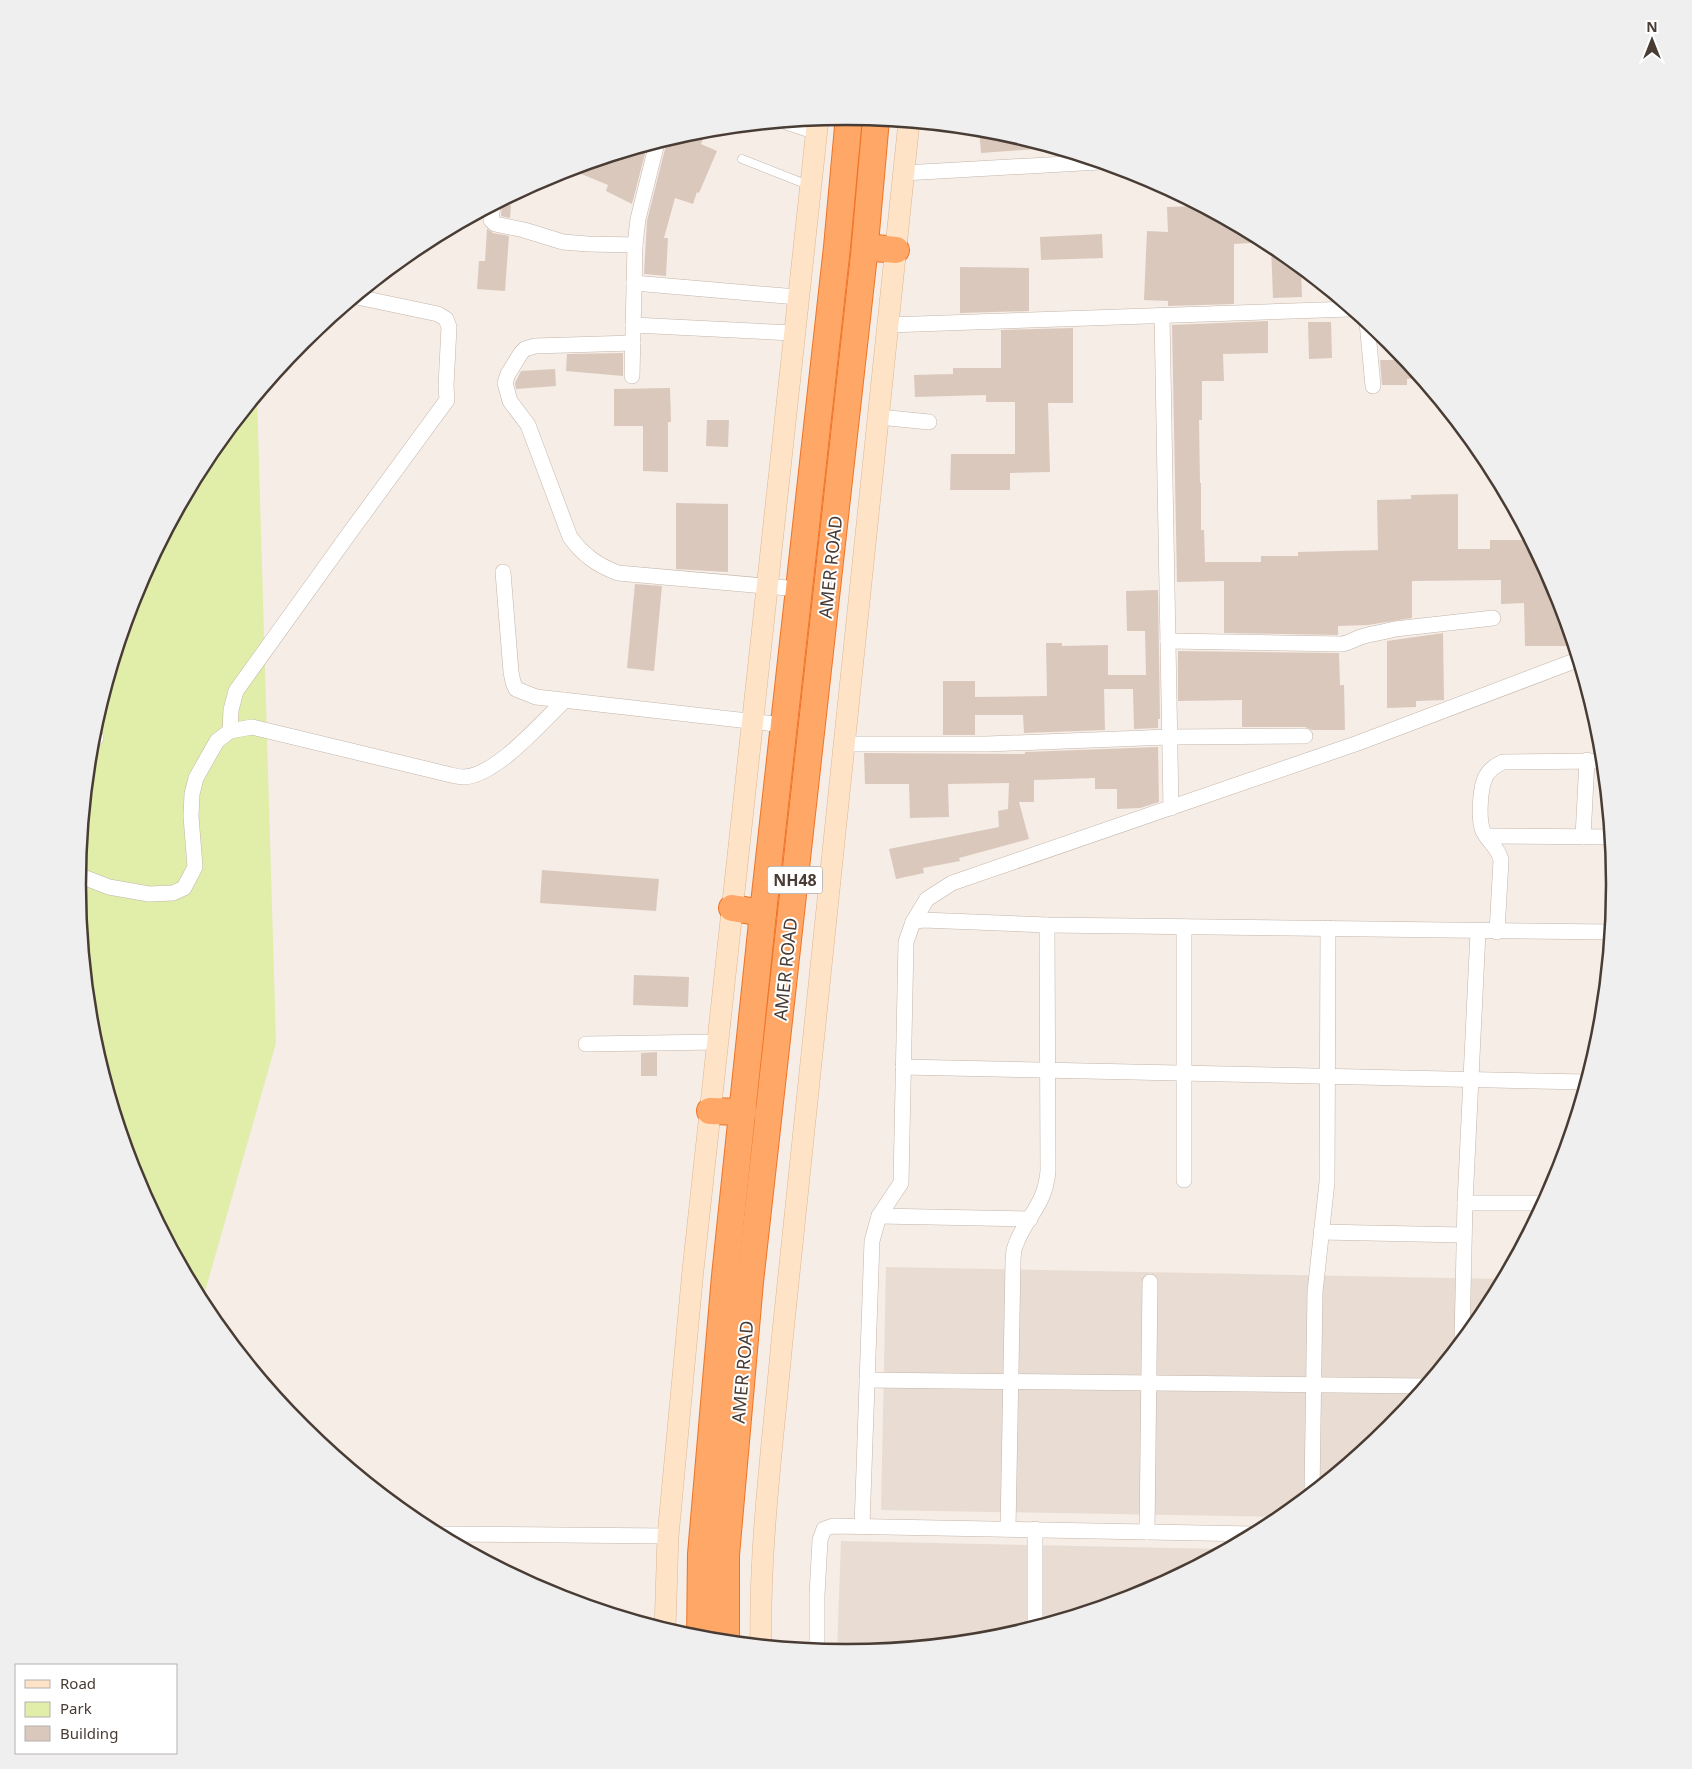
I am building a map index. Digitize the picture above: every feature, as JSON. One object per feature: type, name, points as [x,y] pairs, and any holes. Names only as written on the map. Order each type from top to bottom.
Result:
[{"type":"highway","name":"AMER ROAD","points":[[700,1630],[701,1554],[725,1276],[763,913],[838,248],[848,125]]},
{"type":"highway","name":"AMER ROAD","points":[[726,1635],[726,1555],[750,1282],[865,247],[875,126]]},
{"type":"highway","points":[[865,247],[896,250]]},
{"type":"highway","points":[[732,908],[763,913]]},
{"type":"highway","points":[[710,1112],[743,1112]]},
{"type":"street","points":[[664,1622],[668,1536],[692,1270],[817,126]]},
{"type":"street","points":[[761,1639],[767,1506],[782,1341],[908,127]]},
{"type":"street","points":[[632,376],[635,245],[638,219],[655,149]]},
{"type":"street","points":[[904,173],[1083,163]]},
{"type":"street","points":[[491,213],[491,220],[495,224],[524,230],[563,242],[635,245]]},
{"type":"street","points":[[634,283],[797,297]]},
{"type":"street","points":[[230,731],[231,710],[236,691],[350,531],[448,400],[446,386],[449,327],[446,319],[438,314],[364,298]]},
{"type":"street","points":[[888,325],[1341,308]]},
{"type":"street","points":[[1162,315],[1171,808]]},
{"type":"street","points":[[633,324],[793,333]]},
{"type":"street","points":[[1368,333],[1373,386]]},
{"type":"street","points":[[632,343],[535,346],[525,349],[508,374],[505,383],[510,401],[528,425],[570,537],[589,558],[602,567],[618,573],[800,589]]},
{"type":"street","points":[[879,417],[929,422]]},
{"type":"street","points":[[504,572],[511,672],[516,689],[536,696],[565,700],[784,724]]},
{"type":"street","points":[[1168,641],[1342,644],[1364,636],[1396,629],[1493,618]]},
{"type":"street","points":[[862,1526],[872,1240],[880,1216],[901,1183],[906,942],[913,922],[927,899],[952,882],[1358,743],[1572,662]]},
{"type":"street","points":[[86,878],[109,887],[148,894],[173,894],[184,888],[195,867],[191,816],[192,794],[196,778],[217,741],[230,731],[252,727],[464,777],[480,773],[494,766],[515,749],[565,700]]},
{"type":"street","points":[[845,744],[987,744],[1169,737],[1305,736]]},
{"type":"street","points":[[1584,837],[1587,760]]},
{"type":"street","points":[[1497,932],[1501,860],[1498,850],[1483,830],[1481,793],[1486,776],[1495,765],[1504,762],[1595,761]]},
{"type":"street","points":[[1488,836],[1604,837]]},
{"type":"street","points":[[913,922],[923,920],[1047,925],[1328,928],[1478,932],[1604,932]]},
{"type":"street","points":[[1008,1529],[1013,1263],[1015,1246],[1040,1202],[1047,1185],[1048,1170],[1047,925]]},
{"type":"street","points":[[1184,927],[1184,1180]]},
{"type":"street","points":[[1312,1484],[1315,1292],[1327,1182],[1328,928]]},
{"type":"street","points":[[1462,1329],[1465,1203],[1478,932]]},
{"type":"street","points":[[586,1044],[718,1042]]},
{"type":"street","points":[[903,1067],[1580,1082]]},
{"type":"street","points":[[1465,1203],[1535,1203]]},
{"type":"street","points":[[880,1216],[1030,1219]]},
{"type":"street","points":[[1321,1232],[1464,1235]]},
{"type":"street","points":[[1147,1532],[1150,1282]]},
{"type":"street","points":[[867,1380],[1416,1386]]},
{"type":"street","points":[[818,1643],[817,1595],[820,1540],[824,1529],[833,1526],[1239,1534]]},
{"type":"street","points":[[1035,1529],[1035,1620]]},
{"type":"street","points":[[453,1534],[668,1536]]},
{"type":"lane","points":[[742,159],[810,186]]},
{"type":"shaded area","points":[[886,1267],[1495,1279],[1478,1307],[1449,1347],[1383,1422],[1347,1456],[1309,1487],[1267,1517],[881,1510]]},
{"type":"shaded area","points":[[841,1541],[1214,1549],[1182,1566],[1137,1586],[1090,1604],[1043,1618],[994,1630],[945,1638],[896,1643],[837,1644]]},
{"type":"green space","points":[[257,405],[276,1043],[205,1292],[165,1221],[144,1175],[112,1081],[101,1033],[93,984],[88,934],[86,885],[88,835],[93,785],[101,736],[112,688],[144,594],[165,548],[188,505],[214,462]]},
{"type":"building","points":[[980,137],[1035,149],[981,153]]},
{"type":"building","points":[[704,138],[701,144],[717,151],[693,204],[675,198],[664,238],[668,238],[666,276],[644,274],[647,221],[666,147]]},
{"type":"building","points":[[645,152],[632,204],[606,191],[608,185],[580,173]]},
{"type":"building","points":[[508,204],[511,205],[510,218],[501,216],[502,208]]},
{"type":"building","points":[[1188,206],[1252,243],[1234,244],[1234,304],[1168,306],[1168,301],[1144,300],[1147,231],[1168,232],[1167,207]]},
{"type":"building","points":[[487,229],[493,233],[509,236],[505,291],[477,289],[479,261],[485,261]]},
{"type":"building","points":[[1102,234],[1103,258],[1041,260],[1040,237]]},
{"type":"building","points":[[1271,255],[1301,277],[1302,297],[1273,298]]},
{"type":"building","points":[[960,267],[1029,268],[1029,311],[960,313]]},
{"type":"building","points":[[1268,321],[1268,353],[1223,354],[1224,381],[1202,381],[1202,420],[1199,420],[1200,483],[1201,530],[1204,530],[1205,562],[1261,562],[1261,556],[1298,556],[1298,552],[1378,550],[1377,500],[1411,499],[1411,495],[1458,494],[1458,549],[1490,549],[1490,540],[1523,540],[1548,594],[1567,646],[1525,646],[1524,603],[1501,604],[1501,580],[1412,581],[1412,618],[1368,625],[1338,626],[1338,635],[1224,633],[1224,581],[1177,582],[1172,325]]},
{"type":"building","points":[[1308,322],[1331,322],[1332,358],[1309,359]]},
{"type":"building","points":[[1073,328],[1073,403],[1048,403],[1050,472],[1010,473],[1010,490],[950,490],[951,454],[1015,454],[1015,402],[986,402],[986,395],[915,397],[914,375],[953,374],[953,368],[1001,368],[1001,330]]},
{"type":"building","points":[[623,353],[623,376],[566,371],[567,354]]},
{"type":"building","points":[[1380,360],[1395,360],[1412,379],[1407,379],[1407,385],[1382,385]]},
{"type":"building","points":[[555,369],[556,386],[516,389],[515,383],[521,371]]},
{"type":"building","points":[[670,388],[671,422],[668,422],[668,472],[643,471],[643,426],[614,426],[614,389]]},
{"type":"building","points":[[707,420],[729,420],[728,447],[706,446]]},
{"type":"building","points":[[676,503],[728,504],[728,572],[676,569]]},
{"type":"building","points":[[635,584],[662,586],[654,671],[627,668]]},
{"type":"building","points":[[1158,590],[1160,719],[1158,719],[1158,728],[1134,729],[1133,689],[1104,689],[1105,730],[1024,733],[1023,715],[975,715],[975,735],[943,735],[943,681],[975,681],[975,697],[1047,696],[1046,643],[1062,643],[1062,646],[1108,645],[1108,675],[1146,675],[1145,631],[1127,631],[1126,591]]},
{"type":"building","points":[[1443,633],[1444,700],[1416,701],[1416,707],[1387,708],[1387,641]]},
{"type":"building","points":[[1178,651],[1339,653],[1340,685],[1344,685],[1345,730],[1312,730],[1305,727],[1242,727],[1242,700],[1178,701]]},
{"type":"building","points":[[1158,747],[1159,802],[1140,808],[1117,809],[1117,789],[1095,789],[1095,778],[1034,780],[1034,802],[1019,802],[1029,839],[959,858],[960,861],[923,868],[924,873],[896,879],[889,849],[999,827],[998,811],[1008,809],[1009,783],[948,784],[949,817],[910,818],[909,784],[865,784],[864,753],[1025,754],[1025,752]]},
{"type":"building","points":[[542,870],[659,879],[656,911],[540,903]]},
{"type":"building","points":[[634,975],[689,977],[688,1007],[633,1005]]},
{"type":"building","points":[[657,1052],[657,1076],[641,1076],[641,1053]]}]
